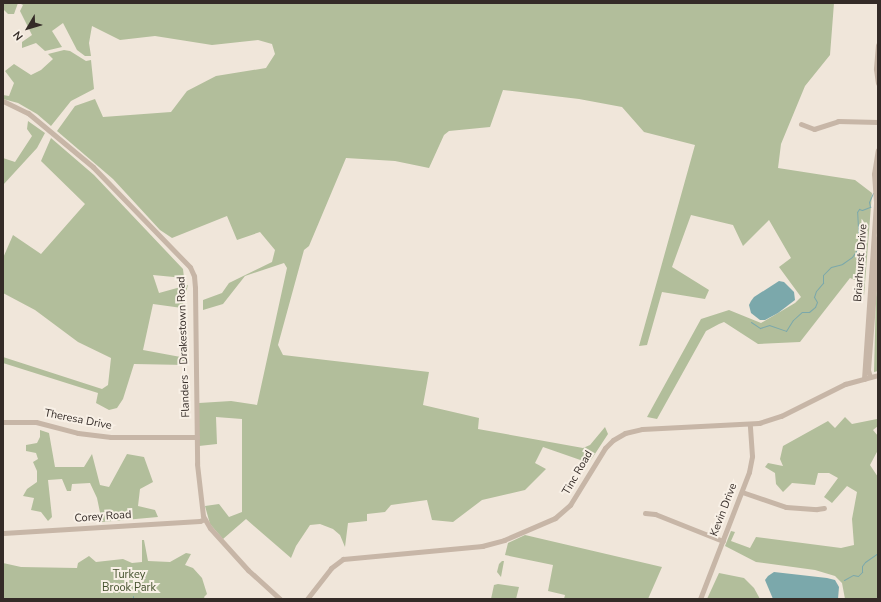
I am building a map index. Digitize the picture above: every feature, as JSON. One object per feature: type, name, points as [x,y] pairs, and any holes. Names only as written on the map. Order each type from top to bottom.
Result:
[{"type":"street","points":[[878,45],[876,69],[878,83]]},
{"type":"street","name":"Flanders - Drakestown Road","points":[[3,101],[28,113],[93,167],[190,267],[194,276],[195,288],[197,437],[199,485],[204,519]]},
{"type":"street","points":[[801,124],[814,129],[838,121],[878,122]]},
{"type":"street","name":"Briarhurst Drive","points":[[864,379],[876,202],[874,174],[878,150]]},
{"type":"street","name":"Briarhurst Drive","points":[[870,377],[868,370],[869,351],[878,237]]},
{"type":"street","name":"Tinc Road","points":[[308,599],[331,568],[344,559],[485,546],[504,540],[555,518],[570,505],[603,449],[613,440],[625,433],[642,429],[750,424],[777,418],[840,386],[878,376]]},
{"type":"street","name":"Theresa Drive","points":[[3,422],[36,422],[78,433],[111,437],[197,437]]},
{"type":"street","name":"Kevin Drive","points":[[700,599],[742,492],[752,456],[750,424]]},
{"type":"street","points":[[742,492],[786,507],[817,510],[824,508]]},
{"type":"street","points":[[645,513],[655,514],[723,541]]},
{"type":"street","points":[[204,519],[248,570],[280,599]]},
{"type":"street","name":"Corey Road","points":[[3,533],[200,521],[204,519]]},
{"type":"green space","points":[[3,3],[18,3],[14,14],[8,14],[3,9]]},
{"type":"green space","points":[[19,3],[834,3],[830,55],[805,86],[781,144],[778,168],[855,180],[872,193],[864,296],[860,282],[850,278],[800,342],[758,344],[724,322],[706,331],[657,419],[647,417],[701,319],[729,310],[761,323],[795,303],[801,297],[779,267],[791,258],[769,220],[743,246],[733,225],[691,215],[672,267],[709,290],[705,299],[662,292],[647,345],[639,346],[695,145],[644,132],[622,107],[579,99],[503,90],[490,127],[449,131],[444,135],[429,168],[395,161],[346,158],[309,246],[304,250],[278,345],[283,355],[429,372],[423,405],[479,418],[478,429],[583,448],[590,445],[605,427],[608,434],[589,463],[543,447],[535,463],[546,469],[525,490],[482,500],[453,522],[432,520],[427,500],[391,505],[385,512],[367,514],[367,521],[348,523],[345,547],[340,535],[333,529],[320,524],[310,525],[296,546],[291,558],[246,519],[223,539],[210,524],[205,506],[219,504],[229,517],[242,512],[242,419],[216,417],[217,444],[199,446],[199,403],[231,401],[257,405],[287,268],[284,263],[245,276],[223,304],[203,310],[203,300],[222,293],[229,283],[272,262],[275,250],[260,232],[237,240],[227,216],[172,238],[160,230],[113,179],[57,131],[75,106],[95,99],[103,117],[171,112],[187,91],[216,76],[266,68],[275,54],[272,44],[258,40],[212,45],[155,36],[120,40],[92,26],[89,43],[91,56],[85,56],[77,50],[63,23],[52,31],[62,47],[45,51],[36,43],[22,48],[22,42],[32,35],[20,11],[23,5]]},
{"type":"green space","points":[[64,50],[70,51],[86,61],[91,60],[94,89],[71,101],[51,126],[37,114],[18,103],[3,99],[3,95],[9,96],[14,83],[5,71],[14,64],[31,75],[41,70],[53,59],[48,54]]},
{"type":"green space","points":[[28,121],[45,133],[37,148],[3,185],[3,158],[15,162],[32,136],[27,129]]},
{"type":"green space","points":[[51,138],[94,175],[183,269],[184,278],[153,275],[159,293],[188,285],[182,308],[153,304],[143,350],[186,358],[186,365],[134,364],[123,399],[117,408],[109,410],[96,403],[98,393],[3,363],[3,357],[102,389],[108,385],[111,358],[78,342],[35,310],[3,293],[3,258],[13,235],[41,254],[85,204],[41,161]]},
{"type":"green space","points":[[878,282],[878,371],[874,372],[876,297]]},
{"type":"green space","points":[[845,417],[852,424],[877,419],[878,422],[878,426],[873,430],[878,436],[878,450],[870,465],[878,477],[878,599],[845,599],[842,583],[835,576],[815,570],[756,562],[725,546],[731,531],[735,532],[731,541],[750,548],[756,537],[841,548],[854,545],[852,519],[857,492],[847,486],[832,503],[824,497],[838,478],[829,473],[818,473],[815,485],[792,483],[783,492],[776,484],[775,473],[765,467],[768,463],[783,466],[780,459],[783,446],[828,421],[835,428]]},
{"type":"green space","points":[[40,430],[49,433],[55,467],[84,467],[92,454],[100,485],[109,487],[127,454],[144,457],[153,482],[140,489],[138,506],[155,510],[158,517],[102,522],[97,498],[90,483],[72,484],[71,491],[67,491],[62,479],[48,480],[52,517],[48,521],[41,512],[31,510],[34,498],[23,496],[27,489],[37,482],[37,471],[33,462],[38,459],[36,453],[26,451],[26,445],[37,443],[40,437]]},
{"type":"green space","points":[[525,535],[662,567],[648,599],[564,599],[565,595],[548,591],[553,565],[505,555],[508,543]]},
{"type":"green space","name":"Turkey Brook Park","points":[[142,540],[144,540],[148,561],[170,562],[186,553],[191,554],[185,565],[193,568],[202,578],[207,594],[204,597],[205,599],[3,599],[3,563],[21,567],[77,568],[78,563],[89,556],[96,562],[123,559],[132,563],[142,562]]},
{"type":"green space","points":[[504,561],[501,577],[497,572],[499,564]]},
{"type":"green space","points":[[719,573],[744,578],[754,588],[760,599],[707,599]]},
{"type":"green space","points":[[498,584],[519,587],[516,599],[491,599],[494,585]]},
{"type":"water","points":[[779,281],[784,282],[794,292],[795,300],[778,313],[765,320],[760,320],[751,313],[749,305],[754,297]]},
{"type":"water","points":[[774,572],[835,580],[839,587],[838,599],[773,599],[765,580]]},
{"type":"waterway","points":[[751,322],[760,328],[769,325],[786,331],[793,320],[802,312],[809,312],[815,307],[817,302],[814,297],[816,291],[823,283],[823,275],[831,267],[842,264],[852,257],[859,247],[857,212],[859,209],[862,210],[870,207],[869,202],[873,193]]},
{"type":"waterway","points":[[844,580],[853,575],[858,576],[862,572],[862,566],[865,562],[878,553]]}]
